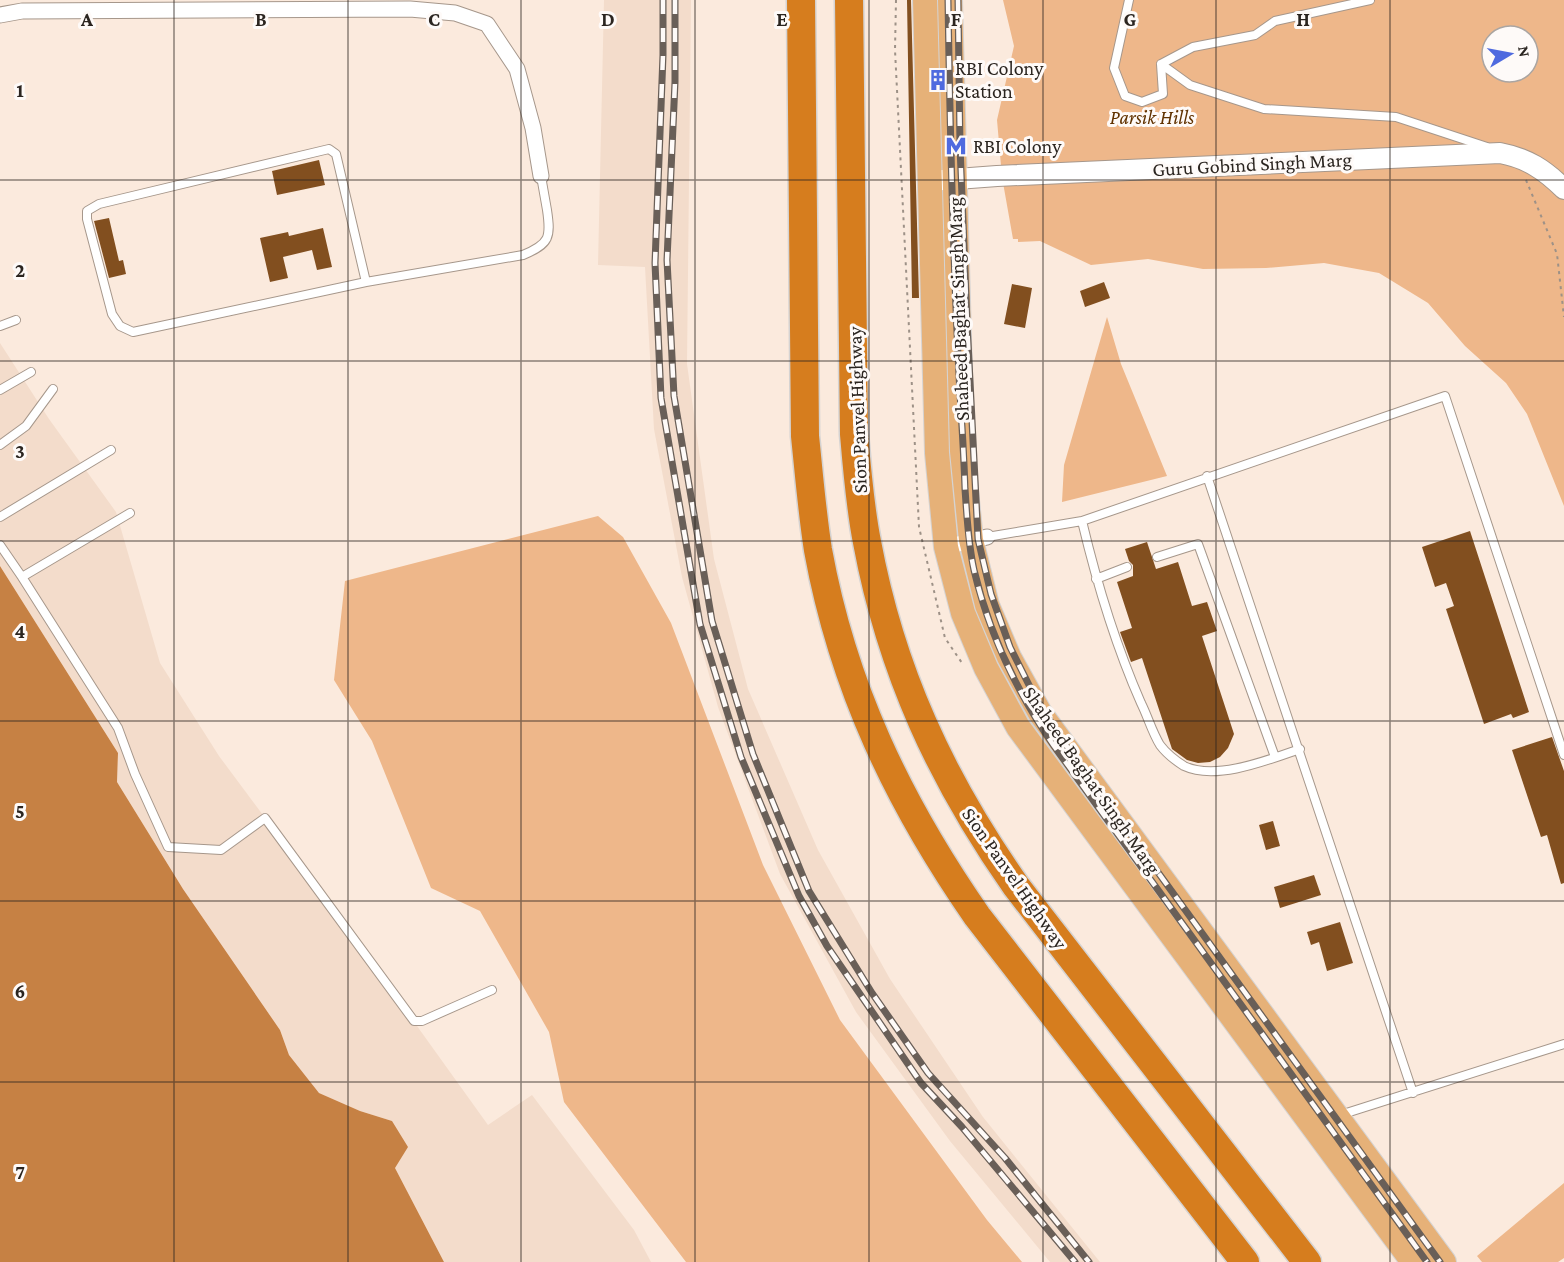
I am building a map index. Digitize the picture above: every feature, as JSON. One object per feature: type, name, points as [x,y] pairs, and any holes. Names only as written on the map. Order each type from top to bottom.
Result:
[{"type":"highway","points":[[801,0],[806,436],[810,493],[818,550],[830,606],[846,662],[888,768],[944,868],[977,915],[1245,1262]]},
{"type":"highway","name":"Sion Panvel Highway","points":[[849,0],[854,434],[867,542],[878,594],[911,697],[957,795],[985,842],[1016,886],[1307,1262]]},
{"type":"main road","name":"Shaheed Baghat Singh Marg","points":[[925,0],[937,453],[946,547],[963,613],[986,668],[1018,727],[1413,1262]]},
{"type":"main road","name":"Shaheed Baghat Singh Marg","points":[[950,0],[962,451],[979,538],[987,605],[1009,657],[1040,713],[1444,1262]]},
{"type":"street","points":[[0,15],[22,11],[410,9],[455,13],[487,24],[517,69],[533,128],[541,176]]},
{"type":"street","name":"Guru Gobind Singh Marg","points":[[930,181],[1481,153],[1516,156],[1532,163],[1564,189]]},
{"type":"street","points":[[946,547],[979,538]]},
{"type":"lane","points":[[1130,0],[1114,68],[1125,96],[1142,102],[1163,94],[1161,64]]},
{"type":"lane","points":[[1161,64],[1193,47],[1255,35],[1275,21],[1370,0]]},
{"type":"lane","points":[[1161,64],[1190,85],[1264,110],[1395,117],[1516,156]]},
{"type":"lane","points":[[366,282],[336,154],[329,149],[99,204],[87,211],[87,219],[112,314],[120,326],[133,332],[366,282],[523,255],[536,250],[546,241],[550,231],[541,176]]},
{"type":"lane","points":[[0,326],[16,320]]},
{"type":"lane","points":[[0,390],[31,372]]},
{"type":"lane","points":[[0,446],[26,426],[53,388]]},
{"type":"lane","points":[[979,538],[1082,521],[1207,476],[1445,396],[1564,755]]},
{"type":"lane","points":[[0,517],[111,450]]},
{"type":"lane","points":[[1207,476],[1300,749],[1413,1094]]},
{"type":"lane","points":[[22,577],[130,513]]},
{"type":"lane","points":[[1082,521],[1096,579],[1124,665],[1161,745],[1171,757],[1185,766],[1204,771],[1228,770],[1300,749]]},
{"type":"lane","points":[[1157,557],[1198,544],[1275,757]]},
{"type":"lane","points":[[0,545],[118,728],[135,774],[168,847],[221,850],[265,818],[414,1021],[422,1021],[492,990]]},
{"type":"lane","points":[[1096,579],[1127,567]]},
{"type":"lane","points":[[1337,1116],[1413,1094],[1564,1044]]},
{"type":"path","points":[[1516,156],[1557,254],[1564,317]]},
{"type":"shaded area","points":[[604,0],[691,0],[687,364],[714,559],[748,689],[818,850],[890,979],[983,1117],[1100,1262],[1050,1262],[950,1141],[856,1012],[780,874],[718,707],[682,577],[654,429],[645,267],[598,265]]},
{"type":"shaded area","points":[[0,343],[49,419],[116,512],[160,663],[219,756],[341,920],[488,1125],[532,1095],[634,1230],[651,1262],[444,1262],[395,1168],[392,1121],[360,1111],[319,1093],[289,1055],[280,1030],[183,889],[117,782],[118,753],[0,566]]},
{"type":"shaded area","points":[[0,566],[118,753],[117,782],[183,889],[280,1030],[289,1055],[319,1093],[360,1111],[392,1121],[408,1147],[395,1168],[444,1262],[0,1262]]},
{"type":"green space","name":"Parsik Hills","points":[[1003,0],[1564,0],[1564,506],[1527,414],[1506,383],[1465,346],[1428,303],[1379,273],[1324,263],[1266,268],[1203,269],[1148,259],[1091,265],[1040,241],[1018,242],[1018,239],[1013,239],[1002,177],[997,120],[1014,46]]},
{"type":"green space","points":[[1107,317],[1121,364],[1167,476],[1062,502],[1064,465]]},
{"type":"green space","points":[[598,516],[623,537],[671,623],[763,865],[840,1020],[987,1220],[1022,1262],[686,1262],[564,1102],[549,1032],[480,911],[431,888],[372,741],[334,680],[345,581]]},
{"type":"green space","points":[[1564,1183],[1564,1258],[1558,1262],[1482,1262],[1477,1256]]},
{"type":"building","points":[[907,0],[911,0],[919,298],[912,298]]},
{"type":"building","points":[[319,160],[325,185],[277,195],[272,171]]},
{"type":"building","points":[[109,218],[119,261],[123,260],[126,274],[109,278],[94,221]]},
{"type":"building","points":[[323,228],[332,267],[317,270],[312,250],[283,257],[288,278],[270,282],[260,238],[288,232],[289,236]]},
{"type":"building","points":[[1104,282],[1110,298],[1085,307],[1080,291]]},
{"type":"building","points":[[1012,284],[1032,288],[1025,328],[1004,324]]},
{"type":"building","points":[[1470,531],[1529,712],[1513,718],[1511,714],[1484,724],[1446,609],[1454,606],[1446,583],[1435,587],[1422,547]]},
{"type":"building","points":[[1147,542],[1156,569],[1178,562],[1192,606],[1207,602],[1217,631],[1202,636],[1234,734],[1228,748],[1220,757],[1210,762],[1198,763],[1187,760],[1172,749],[1142,658],[1131,662],[1120,632],[1132,628],[1117,582],[1133,576],[1133,565],[1125,549]]},
{"type":"building","points":[[1552,737],[1564,771],[1564,883],[1561,884],[1547,835],[1541,837],[1512,750]]},
{"type":"building","points":[[1273,821],[1280,846],[1266,850],[1259,825]]},
{"type":"building","points":[[1314,875],[1321,895],[1280,908],[1274,887]]},
{"type":"building","points":[[1340,922],[1353,963],[1327,971],[1319,942],[1311,945],[1307,932]]},
{"type":"railway","points":[[663,0],[655,263],[661,398],[700,624],[741,757],[799,896],[827,946],[921,1083],[962,1127],[1075,1262]]},
{"type":"railway","points":[[675,0],[675,82],[667,260],[674,396],[712,621],[753,754],[809,891],[872,993],[928,1073],[1005,1158],[1089,1262]]},
{"type":"railway","points":[[948,0],[955,296],[967,519],[974,570],[996,640],[1028,705],[1054,746],[1427,1262]]},
{"type":"railway","points":[[958,0],[960,146],[978,539],[991,594],[1010,647],[1034,695],[1063,741],[1440,1262]]},
{"type":"place","name":"RBI Colony Station","points":[[938,80]]},
{"type":"place","name":"RBI Colony","points":[[956,146]]}]
